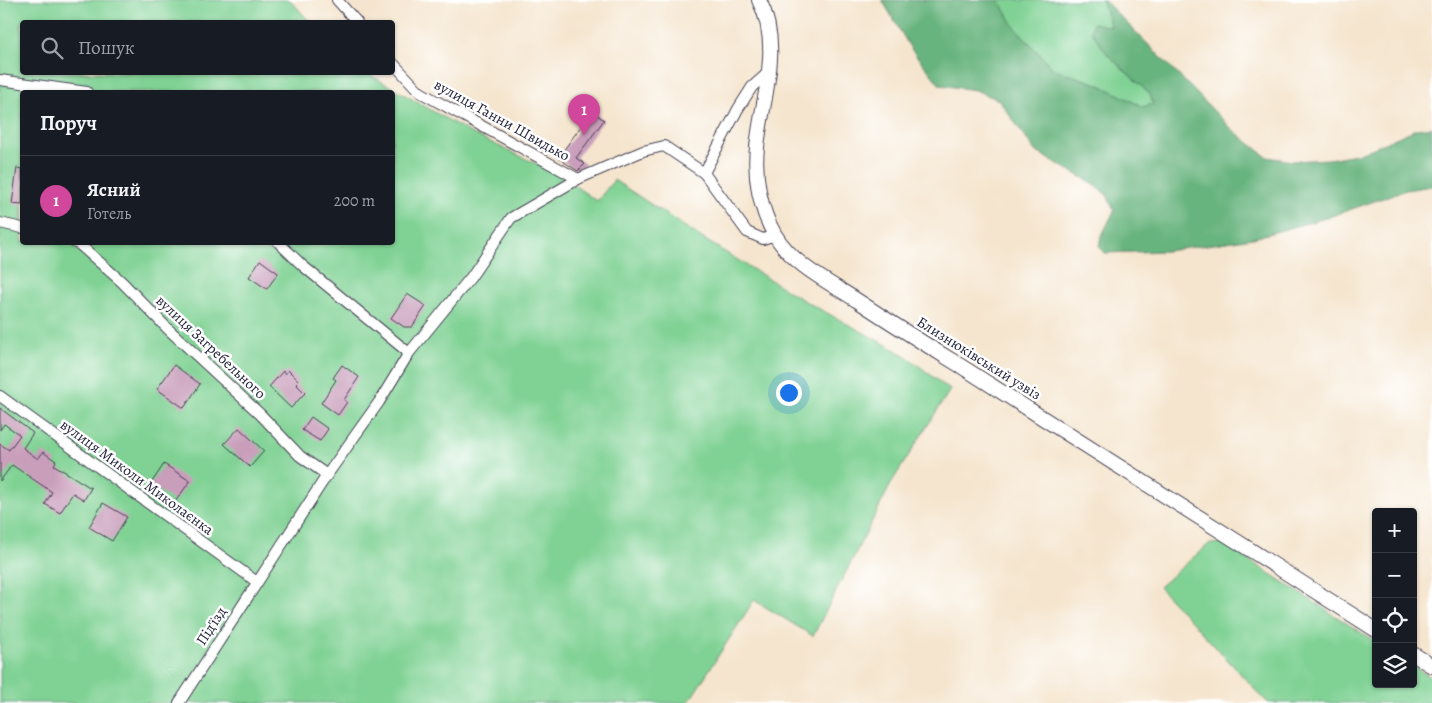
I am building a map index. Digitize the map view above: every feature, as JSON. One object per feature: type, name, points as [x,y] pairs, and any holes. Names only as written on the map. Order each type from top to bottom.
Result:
[{"type":"street","points":[[337,0],[355,20]]},
{"type":"street","name":"Близнюківський узвіз","points":[[759,0],[766,18],[771,59],[757,149],[757,173],[765,216],[775,235],[790,255],[808,269],[1372,627]]},
{"type":"street","name":"вулиця Ганни Швидько","points":[[395,65],[420,92],[578,180]]},
{"type":"street","points":[[704,174],[738,109],[752,87],[770,71]]},
{"type":"street","points":[[0,80],[72,90]]},
{"type":"street","name":"Під'їзд","points":[[179,703],[268,564],[327,475],[379,402],[409,353],[471,277],[511,218],[578,180],[643,150],[664,146],[704,174],[747,232],[763,239],[775,235]]},
{"type":"street","points":[[0,223],[20,228]]},
{"type":"street","name":"вулиця Загребельного","points":[[80,245],[122,282],[168,329],[260,414],[300,456],[327,475]]},
{"type":"street","points":[[281,245],[302,266],[409,353]]},
{"type":"street","name":"вулиця Миколи Миколаєнка","points":[[0,396],[257,582]]},
{"type":"street","points":[[1417,657],[1432,666]]},
{"type":"green space","points":[[0,0],[290,0],[308,20],[20,20],[20,75],[370,75],[469,132],[556,173],[597,201],[614,180],[702,238],[803,300],[905,355],[950,390],[893,480],[813,636],[754,600],[688,703],[0,703]]},
{"type":"green space","points":[[882,0],[999,0],[1014,26],[1053,69],[1100,85],[1143,107],[1153,104],[1150,94],[1108,55],[1091,31],[1093,23],[1111,27],[1102,0],[1104,0],[1233,130],[1267,157],[1293,161],[1329,159],[1362,153],[1416,129],[1432,127],[1432,186],[1406,190],[1326,218],[1253,238],[1167,251],[1105,253],[1099,246],[1101,237],[1114,211],[1107,195],[1092,183],[1035,151],[999,100],[975,90],[940,85],[911,49]]},
{"type":"green space","points":[[999,0],[1102,0],[1111,27],[1108,55],[1150,94],[1153,104],[1143,107],[1100,85],[1053,69],[1014,26]]},
{"type":"green space","points":[[1222,543],[1372,639],[1372,688],[1417,688],[1417,669],[1432,678],[1432,703],[1268,703],[1159,587],[1209,544]]},
{"type":"building","points":[[592,111],[604,120],[576,158],[585,164],[578,171],[558,158]]},
{"type":"building","points":[[17,168],[20,169],[20,205],[12,204]]},
{"type":"building","points":[[260,260],[278,273],[267,289],[249,277]]},
{"type":"building","points":[[407,294],[426,306],[412,327],[404,327],[391,318]]},
{"type":"building","points":[[174,365],[200,384],[184,408],[157,389]]},
{"type":"building","points":[[342,365],[359,377],[344,400],[347,402],[338,415],[321,403],[336,380],[333,378]]},
{"type":"building","points":[[288,370],[299,381],[296,384],[305,393],[291,408],[269,387],[283,371],[285,374]]},
{"type":"building","points":[[0,408],[33,433],[23,448],[38,459],[43,452],[56,461],[54,465],[91,488],[84,500],[73,493],[60,513],[45,504],[52,492],[12,465],[0,481],[0,444],[9,450],[20,435],[4,424],[0,430]]},
{"type":"building","points":[[311,417],[328,429],[320,441],[302,430]]},
{"type":"building","points":[[239,428],[264,451],[250,467],[224,444]]},
{"type":"building","points":[[164,464],[190,481],[175,502],[150,485]]},
{"type":"building","points":[[103,503],[127,517],[112,541],[89,527]]},
{"type":"place","name":"Ясний","points":[[584,135]]}]
